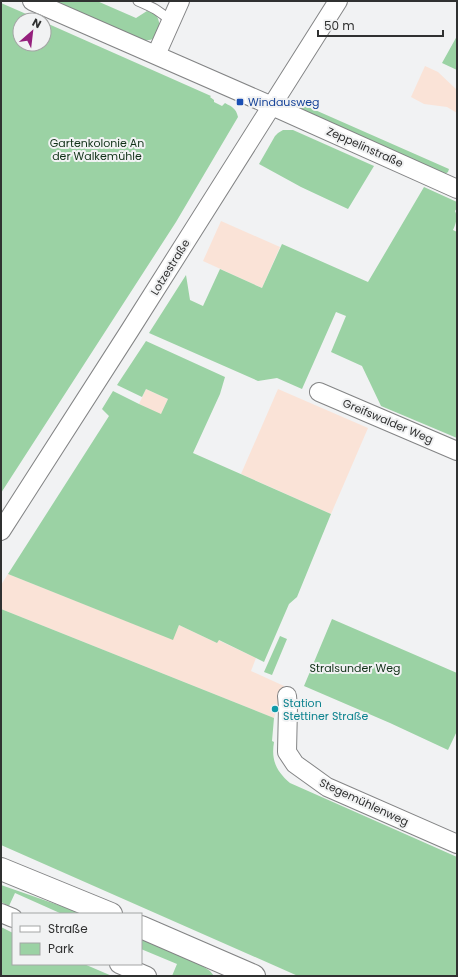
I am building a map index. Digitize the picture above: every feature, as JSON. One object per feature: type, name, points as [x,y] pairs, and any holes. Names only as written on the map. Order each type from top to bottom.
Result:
[{"type":"street","points":[[32,1],[272,106]]},
{"type":"street","points":[[156,55],[180,1]]},
{"type":"street","name":"Lotzestraße","points":[[1,531],[338,1]]},
{"type":"street","name":"Zeppelinstraße","points":[[272,106],[457,189]]},
{"type":"street","name":"Greifswalder Weg","points":[[319,392],[457,451]]},
{"type":"street","name":"Stegemühlenweg","points":[[287,696],[287,752],[295,764],[327,786],[457,844]]},
{"type":"street","points":[[1,869],[109,913]]},
{"type":"street","points":[[1,913],[12,918]]},
{"type":"street","points":[[142,927],[240,973]]},
{"type":"street","points":[[121,965],[147,976]]},
{"type":"lane","points":[[138,1],[155,8],[171,22]]},
{"type":"shaded area","points":[[425,66],[438,72],[457,90],[457,113],[447,107],[424,104],[411,97]]},
{"type":"shaded area","points":[[221,221],[280,247],[262,288],[203,261]]},
{"type":"shaded area","points":[[146,389],[168,399],[161,415],[139,404]]},
{"type":"shaded area","points":[[278,389],[368,428],[331,514],[241,474]]},
{"type":"shaded area","points":[[8,574],[172,639],[179,625],[217,643],[218,640],[256,658],[251,671],[284,686],[274,718],[1,609],[1,585]]},
{"type":"green space","points":[[53,1],[97,1],[136,18],[147,11],[154,13],[158,18],[159,29],[153,39],[141,40]]},
{"type":"green space","name":"Gartenkolonie An der Walkemühle","points":[[1,3],[22,12],[12,12],[12,52],[52,52],[52,26],[211,96],[210,97],[214,100],[214,102],[222,106],[225,103],[233,108],[238,117],[176,222],[1,493]]},
{"type":"green space","points":[[457,36],[457,70],[442,63]]},
{"type":"green space","points":[[303,106],[449,169],[448,172],[445,174],[306,113],[301,109]]},
{"type":"green space","points":[[283,130],[293,130],[374,166],[348,209],[301,187],[259,164],[275,136]]},
{"type":"green space","points":[[424,187],[457,202],[457,208],[455,211],[456,220],[453,230],[457,232],[457,438],[381,406],[362,366],[331,352],[346,316],[336,312],[302,389],[277,378],[258,381],[149,333],[186,275],[190,300],[203,306],[220,269],[262,288],[282,244],[368,282]]},
{"type":"green space","points":[[146,341],[225,377],[220,394],[193,453],[331,514],[297,597],[289,604],[264,662],[219,640],[217,643],[179,625],[173,640],[8,574],[109,416],[102,409],[113,391],[161,414],[168,399],[146,389],[142,397],[117,385]]},
{"type":"green space","points":[[1,609],[274,718],[272,741],[274,742],[274,760],[278,770],[290,783],[457,857],[457,976],[298,976],[1,845]]},
{"type":"green space","name":"Stralsunder Weg","points":[[332,619],[457,673],[457,731],[448,750],[304,686]]},
{"type":"green space","points":[[280,636],[287,639],[272,675],[264,672]]},
{"type":"green space","points":[[1,885],[80,913],[60,913],[15,893],[9,906],[1,902]]},
{"type":"green space","points":[[1,927],[12,932],[12,965],[86,965],[112,976],[1,976]]},
{"type":"green space","points":[[142,938],[201,965],[210,971],[214,976],[172,976],[177,964],[142,949]]},
{"type":"place","name":"Windausweg","points":[[240,102]]},
{"type":"place","name":"Station Stettiner Straße","points":[[275,709]]}]
